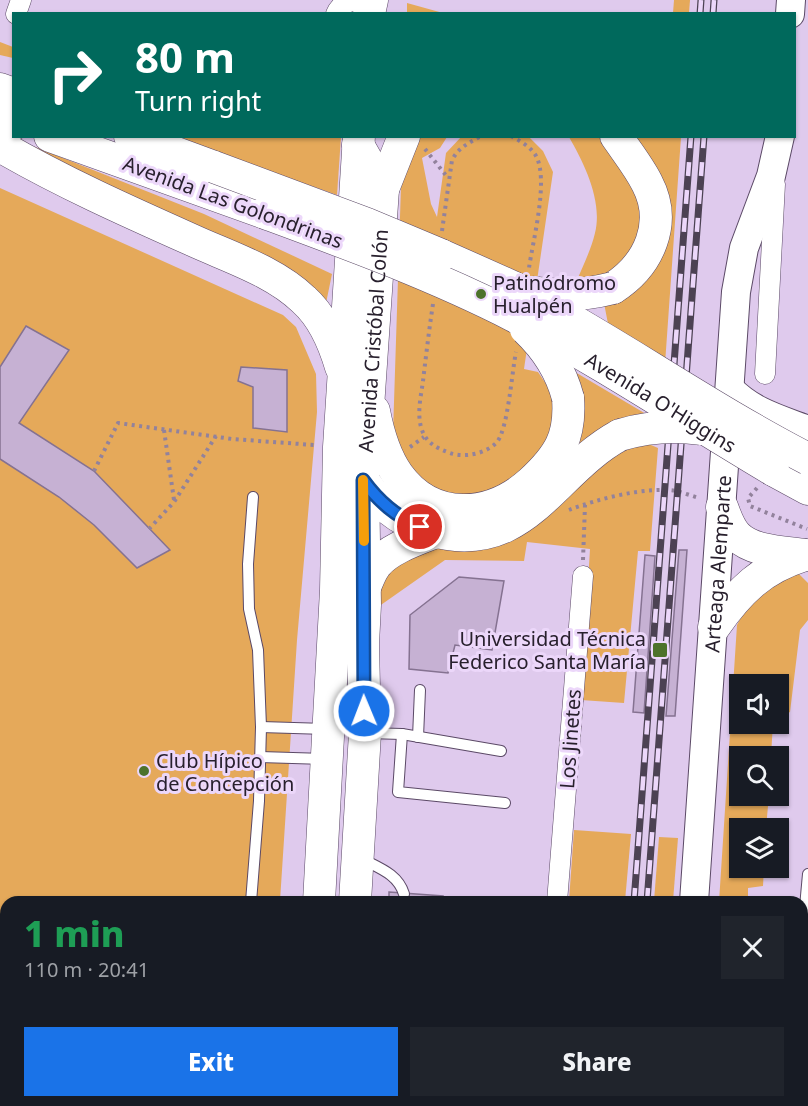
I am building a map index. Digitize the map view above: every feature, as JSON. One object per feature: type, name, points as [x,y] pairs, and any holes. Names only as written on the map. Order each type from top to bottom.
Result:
[{"type":"main road","name":"Avenida Las Golondrinas","points":[[57,138],[367,224],[514,302]]},
{"type":"main road","name":"Avenida Las Golondrinas","points":[[134,138],[213,180]]},
{"type":"main road","points":[[0,146],[90,195],[263,272],[304,299],[320,318],[334,346],[357,382],[397,474],[415,493],[426,500],[457,510],[480,509],[501,503],[520,491],[545,469],[557,454],[564,440],[569,412],[560,373],[530,332],[514,302],[534,292],[569,295],[613,288],[630,275],[644,259],[652,240],[656,220],[654,202],[648,185],[617,138]]},
{"type":"main road","name":"Avenida Cristóbal Colón","points":[[319,896],[336,590],[340,435],[357,382],[382,189],[358,141]]},
{"type":"main road","name":"Avenida Cristóbal Colón","points":[[355,896],[365,733],[363,480],[357,382],[358,141]]},
{"type":"main road","points":[[382,189],[413,141]]},
{"type":"main road","name":"Arteaga Alemparte","points":[[694,896],[725,504],[730,389],[739,270],[750,229],[778,148]]},
{"type":"main road","name":"Avenida O'Higgins","points":[[514,302],[575,350],[808,489]]},
{"type":"main road","name":"Avenida O'Higgins","points":[[514,302],[587,328],[760,434],[808,459]]},
{"type":"main road","points":[[730,389],[759,412],[808,430]]},
{"type":"main road","points":[[340,435],[363,480],[380,501],[393,512],[406,521],[436,532],[474,534],[512,524],[532,510],[599,448],[620,435],[670,426],[705,429]]},
{"type":"main road","points":[[725,504],[734,532],[745,542],[758,547],[807,547]]},
{"type":"main road","points":[[365,587],[383,558],[405,544],[436,532]]},
{"type":"main road","points":[[714,627],[749,584],[807,547]]},
{"type":"street","points":[[337,12],[344,0],[371,5]]},
{"type":"street","name":"Arteaga Alemparte","points":[[765,374],[778,148]]},
{"type":"street","name":"Los Jinetes","points":[[558,896],[583,576]]},
{"type":"lane","points":[[251,896],[259,801],[261,727],[258,650],[249,609],[248,564],[253,497]]},
{"type":"lane","points":[[418,737],[420,690]]},
{"type":"lane","points":[[261,727],[328,744]]},
{"type":"lane","points":[[365,733],[402,734],[501,751]]},
{"type":"lane","points":[[402,734],[398,792],[505,803]]},
{"type":"lane","points":[[260,757],[328,744]]},
{"type":"lane","points":[[357,856],[394,876],[402,885],[404,894]]},
{"type":"lane","points":[[806,896],[808,874]]},
{"type":"path","points":[[413,141],[448,178],[452,159],[457,151],[477,138]]},
{"type":"path","points":[[94,471],[118,423],[216,436],[340,435]]},
{"type":"path","points":[[164,430],[174,502]]},
{"type":"path","points":[[149,529],[174,502],[216,436]]},
{"type":"path","points":[[562,513],[636,493],[665,490],[725,504],[807,547]]},
{"type":"path","points":[[583,576],[585,505]]},
{"type":"shaded area","points":[[674,0],[690,0],[689,12],[673,12]]},
{"type":"shaded area","points":[[407,3],[439,12],[407,12]]},
{"type":"shaded area","points":[[0,42],[12,47],[12,58],[0,55]]},
{"type":"shaded area","points":[[175,138],[341,138],[337,195]]},
{"type":"shaded area","name":"Patinódromo Hualpén","points":[[416,138],[446,138],[440,148],[422,158],[431,204],[437,217],[446,153],[460,138],[530,138],[543,151],[553,172],[524,369],[538,372],[561,406],[542,457],[493,494],[445,496],[407,470],[393,433],[401,186],[408,155]]},
{"type":"shaded area","points":[[570,138],[606,138],[636,196],[642,218],[631,256],[617,275],[575,285],[589,252],[597,221],[591,183]]},
{"type":"shaded area","points":[[624,138],[681,138],[665,364],[609,329],[604,303],[656,252]]},
{"type":"shaded area","points":[[15,139],[204,214],[332,274],[325,308],[83,179]]},
{"type":"shaded area","name":"Club Hípico de Concepción","points":[[0,188],[283,315],[296,327],[316,374],[317,412],[297,640],[280,896],[0,896]]},
{"type":"shaded area","points":[[575,372],[646,414],[613,423],[570,455]]},
{"type":"shaded area","points":[[644,442],[658,448],[650,551],[638,551],[624,703],[581,700],[590,549],[527,542],[524,561],[445,560],[368,614],[387,570],[593,463]]},
{"type":"shaded area","points":[[794,569],[808,583],[808,620],[800,630],[790,712],[789,674],[734,674],[737,625],[751,598]]},
{"type":"shaded area","points":[[730,734],[772,734],[772,746],[729,746]]},
{"type":"shaded area","points":[[729,748],[729,806],[768,806],[767,818],[729,818],[729,878],[763,878],[763,886],[748,888],[748,896],[719,896]]},
{"type":"shaded area","points":[[574,830],[631,834],[625,896],[569,896]]},
{"type":"shaded area","points":[[659,837],[678,838],[673,896],[654,896]]},
{"type":"building","points":[[26,326],[69,350],[19,423],[94,471],[170,550],[137,568],[94,525],[59,497],[0,459],[0,367]]},
{"type":"building","points":[[241,367],[287,370],[287,432],[253,428],[253,387],[238,381]]},
{"type":"building","points":[[679,550],[687,550],[675,716],[666,716]]},
{"type":"building","points":[[645,555],[655,556],[644,713],[633,712]]},
{"type":"building","points":[[459,577],[504,581],[492,650],[455,645],[448,673],[409,669],[410,615]]},
{"type":"building","points":[[389,892],[443,896],[389,896]]},
{"type":"railway","points":[[700,12],[701,0]]},
{"type":"railway","points":[[713,12],[714,0]]},
{"type":"railway","points":[[634,896],[691,138]]},
{"type":"railway","points":[[647,896],[704,138]]},
{"type":"slow traffic","points":[[363,480],[364,541]]},
{"type":"place","name":"Patinódromo Hualpén","points":[[481,294]]},
{"type":"place","name":"Universidad Técnica Federico Santa María","points":[[660,650]]},
{"type":"place","name":"Club Hípico de Concepción","points":[[144,771]]},
{"type":"route","points":[[364,711],[363,480],[380,501],[393,512],[420,527]]}]
